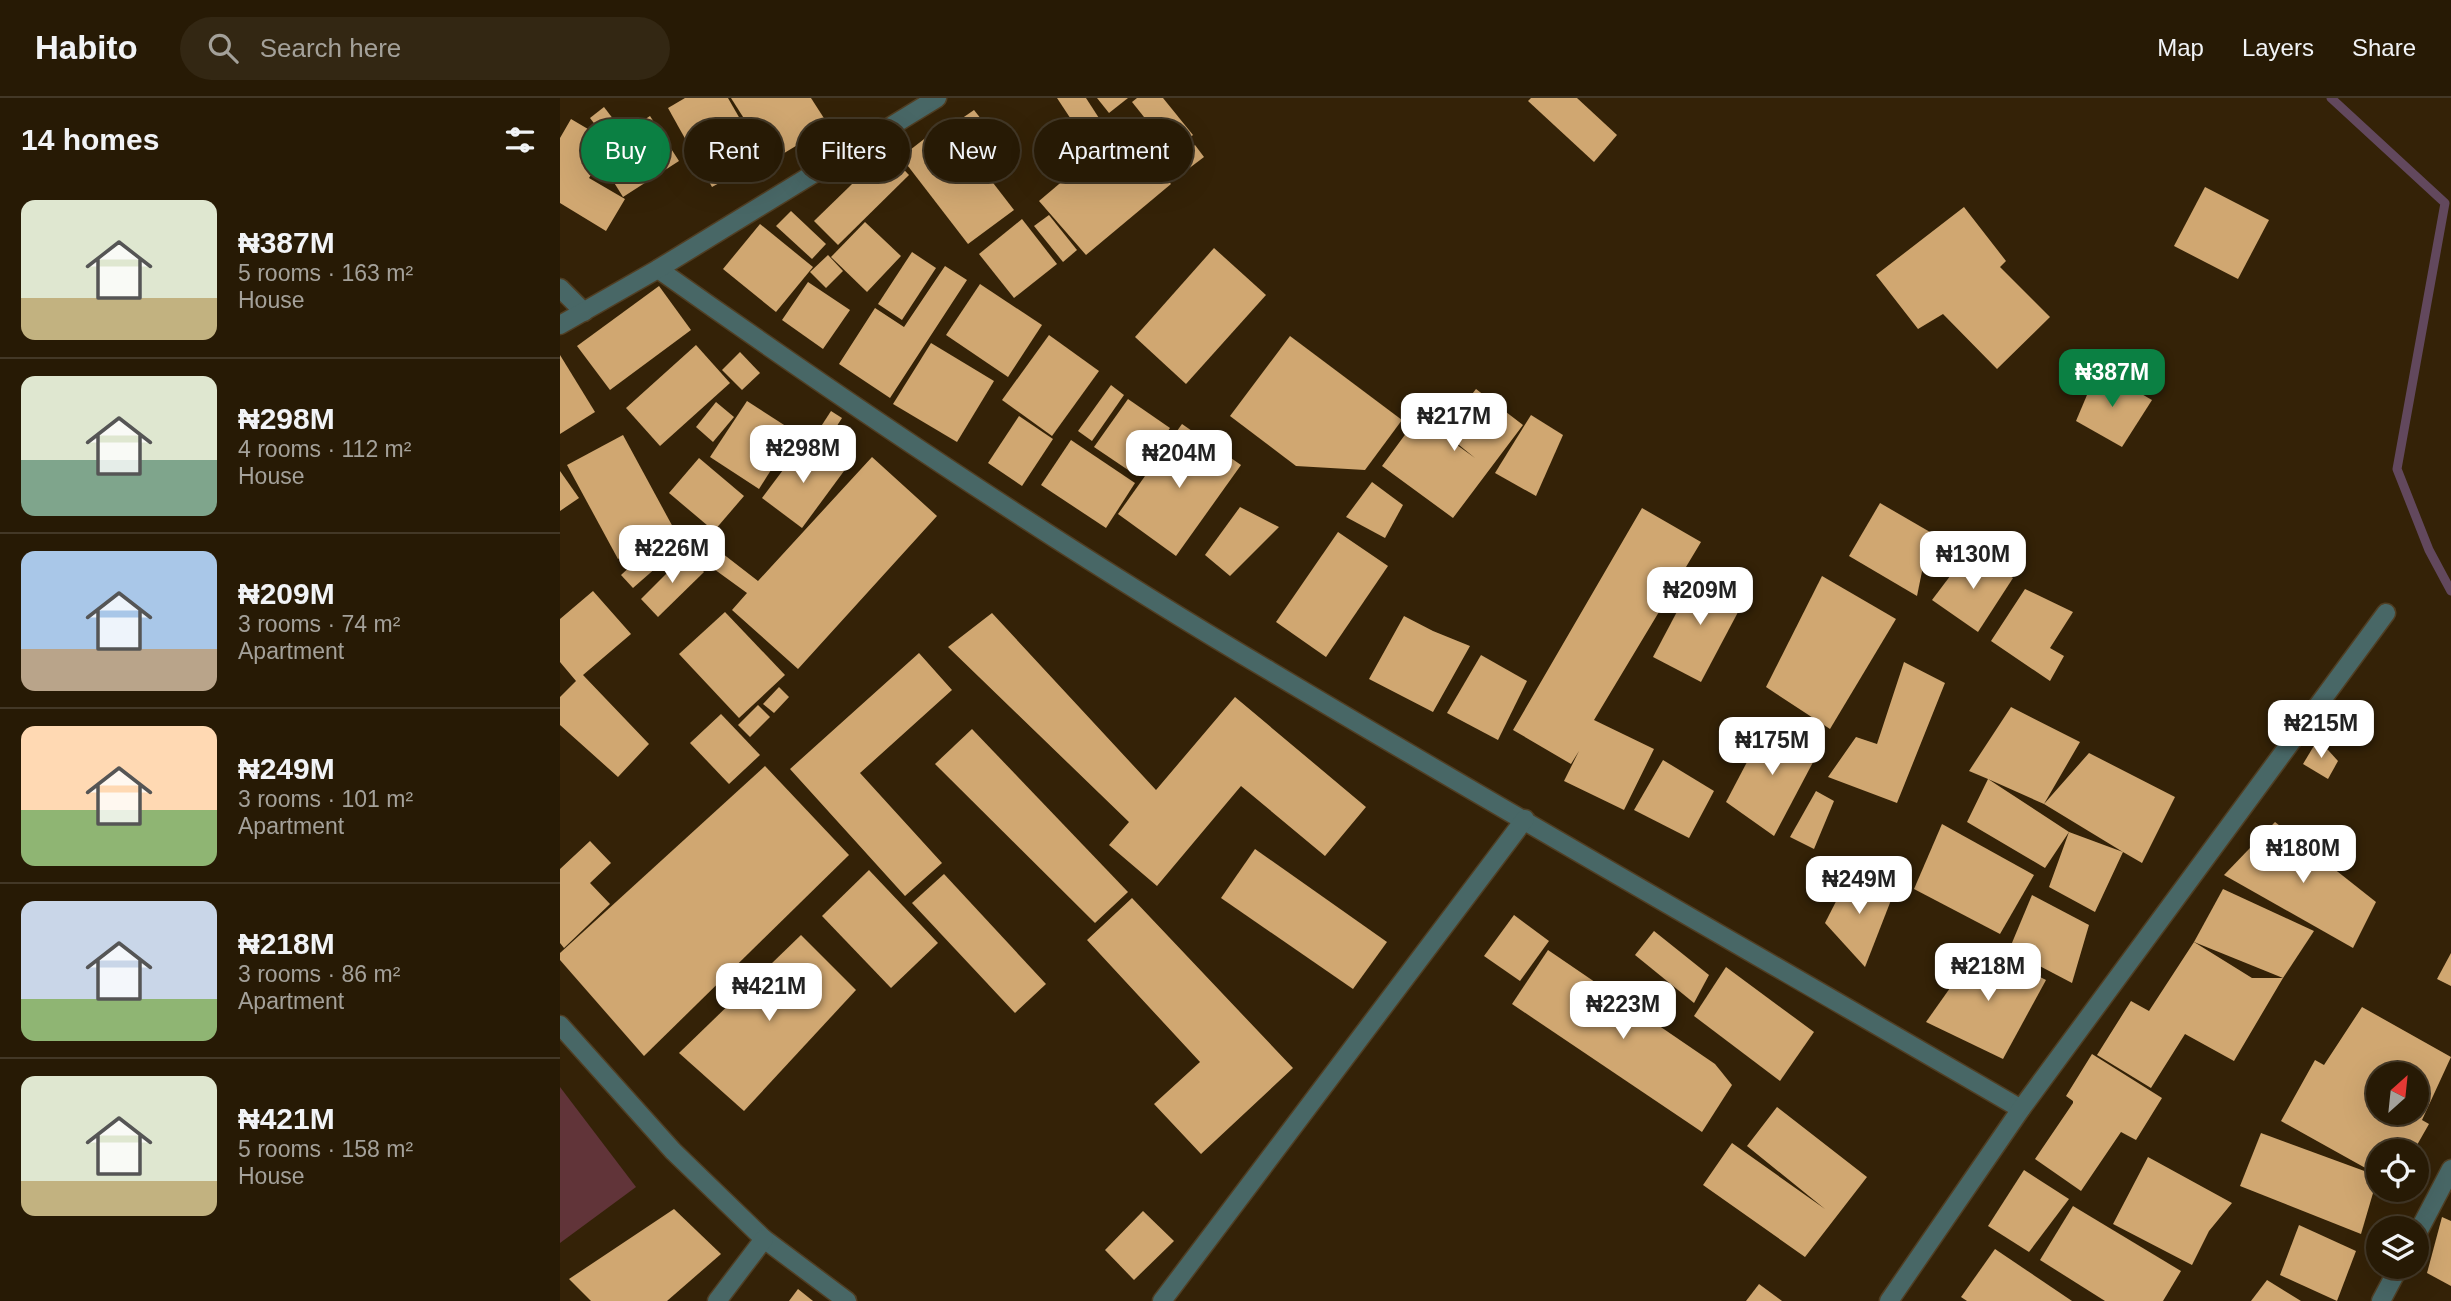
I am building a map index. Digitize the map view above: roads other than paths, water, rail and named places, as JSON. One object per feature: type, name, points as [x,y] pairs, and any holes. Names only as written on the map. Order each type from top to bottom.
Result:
[{"type":"street","points":[[560,325],[658,269],[937,98]]},
{"type":"street","points":[[658,269],[927,454],[1269,671],[2021,1109]]},
{"type":"street","points":[[560,288],[584,312]]},
{"type":"street","points":[[1889,1301],[2021,1109],[2386,614]]},
{"type":"street","points":[[1162,1301],[1524,819]]},
{"type":"street","points":[[560,1026],[673,1151],[764,1239],[846,1301]]},
{"type":"street","points":[[2427,1216],[2451,1170]]},
{"type":"street","points":[[717,1301],[764,1239]]},
{"type":"street","points":[[2381,1301],[2393,1279]]},
{"type":"waterway","points":[[2331,98],[2445,203],[2397,469],[2429,550],[2451,591]]}]
